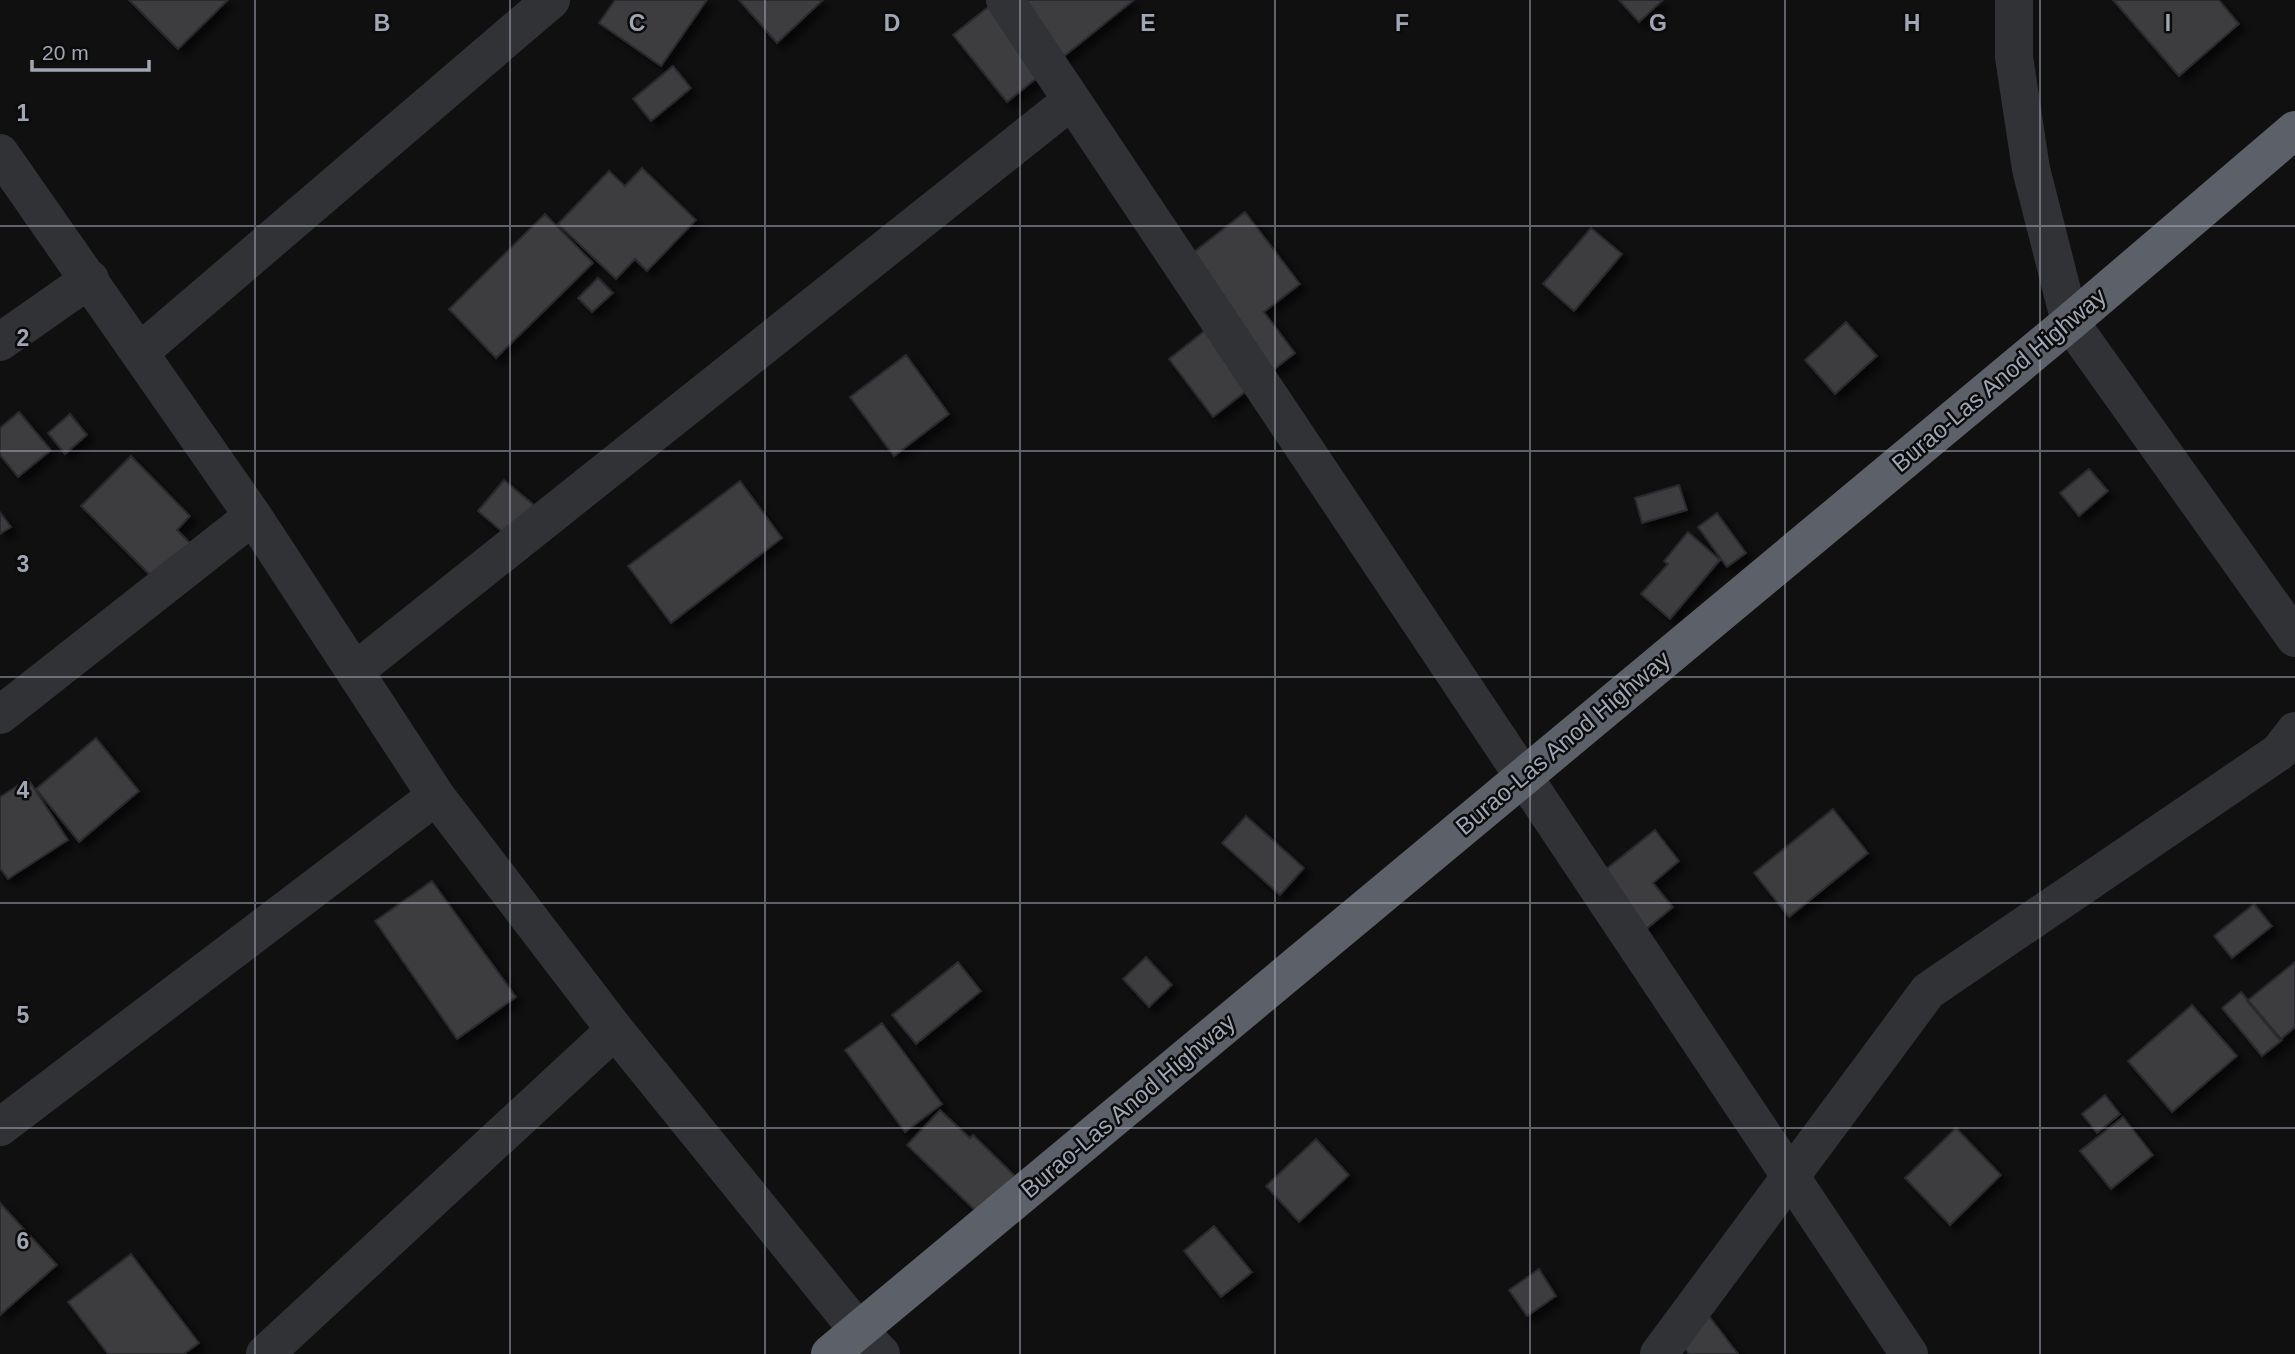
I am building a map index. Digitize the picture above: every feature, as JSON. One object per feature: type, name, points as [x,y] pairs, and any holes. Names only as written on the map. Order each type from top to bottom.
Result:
[{"type":"highway","name":"Burao-Las Anod Highway","points":[[856,1346],[1525,774],[2070,322],[2295,130]]},
{"type":"street","points":[[140,352],[551,0]]},
{"type":"street","points":[[1006,0],[1525,774],[1909,1354]]},
{"type":"street","points":[[2014,0],[2014,57],[2031,169],[2070,322],[2295,638]]},
{"type":"street","points":[[355,671],[1072,100]]},
{"type":"street","points":[[0,153],[253,516],[436,796],[856,1346]]},
{"type":"street","points":[[0,342],[90,279]]},
{"type":"street","points":[[0,715],[253,516]]},
{"type":"street","points":[[1659,1354],[1928,990],[2279,752],[2295,731]]},
{"type":"street","points":[[0,1127],[436,796]]},
{"type":"street","points":[[265,1354],[615,1030]]},
{"type":"building","points":[[129,0],[228,0],[178,49]]},
{"type":"building","points":[[615,0],[707,0],[661,66],[599,23]]},
{"type":"building","points":[[739,0],[823,0],[777,43]]},
{"type":"building","points":[[997,0],[1134,0],[1007,102],[953,35]]},
{"type":"building","points":[[1619,0],[1663,0],[1639,22]]},
{"type":"building","points":[[2113,0],[2219,0],[2239,24],[2179,76]]},
{"type":"building","points":[[673,66],[691,88],[651,121],[633,99]]},
{"type":"building","points":[[642,168],[696,220],[647,271],[635,259],[616,279],[558,224],[609,171],[625,186]]},
{"type":"building","points":[[1245,212],[1300,284],[1264,312],[1295,353],[1213,417],[1169,359],[1231,310],[1189,256]]},
{"type":"building","points":[[545,214],[593,263],[496,358],[449,309]]},
{"type":"building","points":[[1591,228],[1622,254],[1574,311],[1543,284]]},
{"type":"building","points":[[598,278],[613,293],[592,312],[578,298]]},
{"type":"building","points":[[1846,322],[1877,356],[1835,394],[1805,360]]},
{"type":"building","points":[[906,355],[949,414],[894,456],[850,397]]},
{"type":"building","points":[[19,412],[51,450],[18,477],[0,455],[0,428]]},
{"type":"building","points":[[70,414],[87,435],[65,454],[48,433]]},
{"type":"building","points":[[131,456],[190,516],[177,530],[201,554],[165,590],[81,506]]},
{"type":"building","points":[[2089,469],[2108,491],[2079,516],[2060,493]]},
{"type":"building","points":[[504,480],[546,515],[520,547],[478,511]]},
{"type":"building","points":[[740,481],[782,538],[671,623],[628,566]]},
{"type":"building","points":[[1679,485],[1687,510],[1642,523],[1635,498]]},
{"type":"building","points":[[0,512],[11,527],[0,534]]},
{"type":"building","points":[[1717,513],[1746,553],[1727,567],[1698,527]]},
{"type":"building","points":[[1688,532],[1720,560],[1670,619],[1641,594],[1668,564],[1664,561]]},
{"type":"building","points":[[96,738],[139,791],[79,842],[36,789]]},
{"type":"building","points":[[28,779],[68,840],[8,879],[0,868],[0,797]]},
{"type":"building","points":[[1833,809],[1868,853],[1789,917],[1754,873]]},
{"type":"building","points":[[1246,816],[1304,868],[1280,895],[1222,843]]},
{"type":"building","points":[[1655,830],[1679,861],[1653,883],[1673,907],[1622,949],[1605,870]]},
{"type":"building","points":[[432,881],[516,997],[457,1039],[375,921]]},
{"type":"building","points":[[2254,904],[2272,926],[2232,958],[2214,936]]},
{"type":"building","points":[[1146,957],[1172,985],[1149,1007],[1123,979]]},
{"type":"building","points":[[958,962],[981,991],[916,1044],[892,1015]]},
{"type":"building","points":[[2295,962],[2295,1027],[2280,1040],[2247,1001]]},
{"type":"building","points":[[2241,992],[2282,1040],[2262,1056],[2222,1008]]},
{"type":"building","points":[[2192,1005],[2237,1056],[2172,1112],[2128,1061]]},
{"type":"building","points":[[882,1023],[942,1104],[905,1132],[845,1050]]},
{"type":"building","points":[[2105,1095],[2120,1114],[2097,1133],[2082,1114]]},
{"type":"building","points":[[940,1110],[970,1138],[973,1135],[1015,1176],[979,1214],[907,1145]]},
{"type":"building","points":[[2123,1117],[2153,1155],[2111,1189],[2080,1151]]},
{"type":"building","points":[[1956,1128],[2001,1175],[1950,1225],[1905,1178]]},
{"type":"building","points":[[1316,1139],[1349,1175],[1299,1222],[1266,1186]]},
{"type":"building","points":[[0,1203],[57,1265],[0,1315]]},
{"type":"building","points":[[1214,1226],[1252,1272],[1221,1297],[1184,1251]]},
{"type":"building","points":[[131,1254],[199,1343],[184,1354],[108,1354],[68,1302]]},
{"type":"building","points":[[1539,1269],[1556,1296],[1527,1316],[1509,1290]]},
{"type":"building","points":[[1706,1312],[1738,1354],[1689,1354],[1675,1335]]}]
